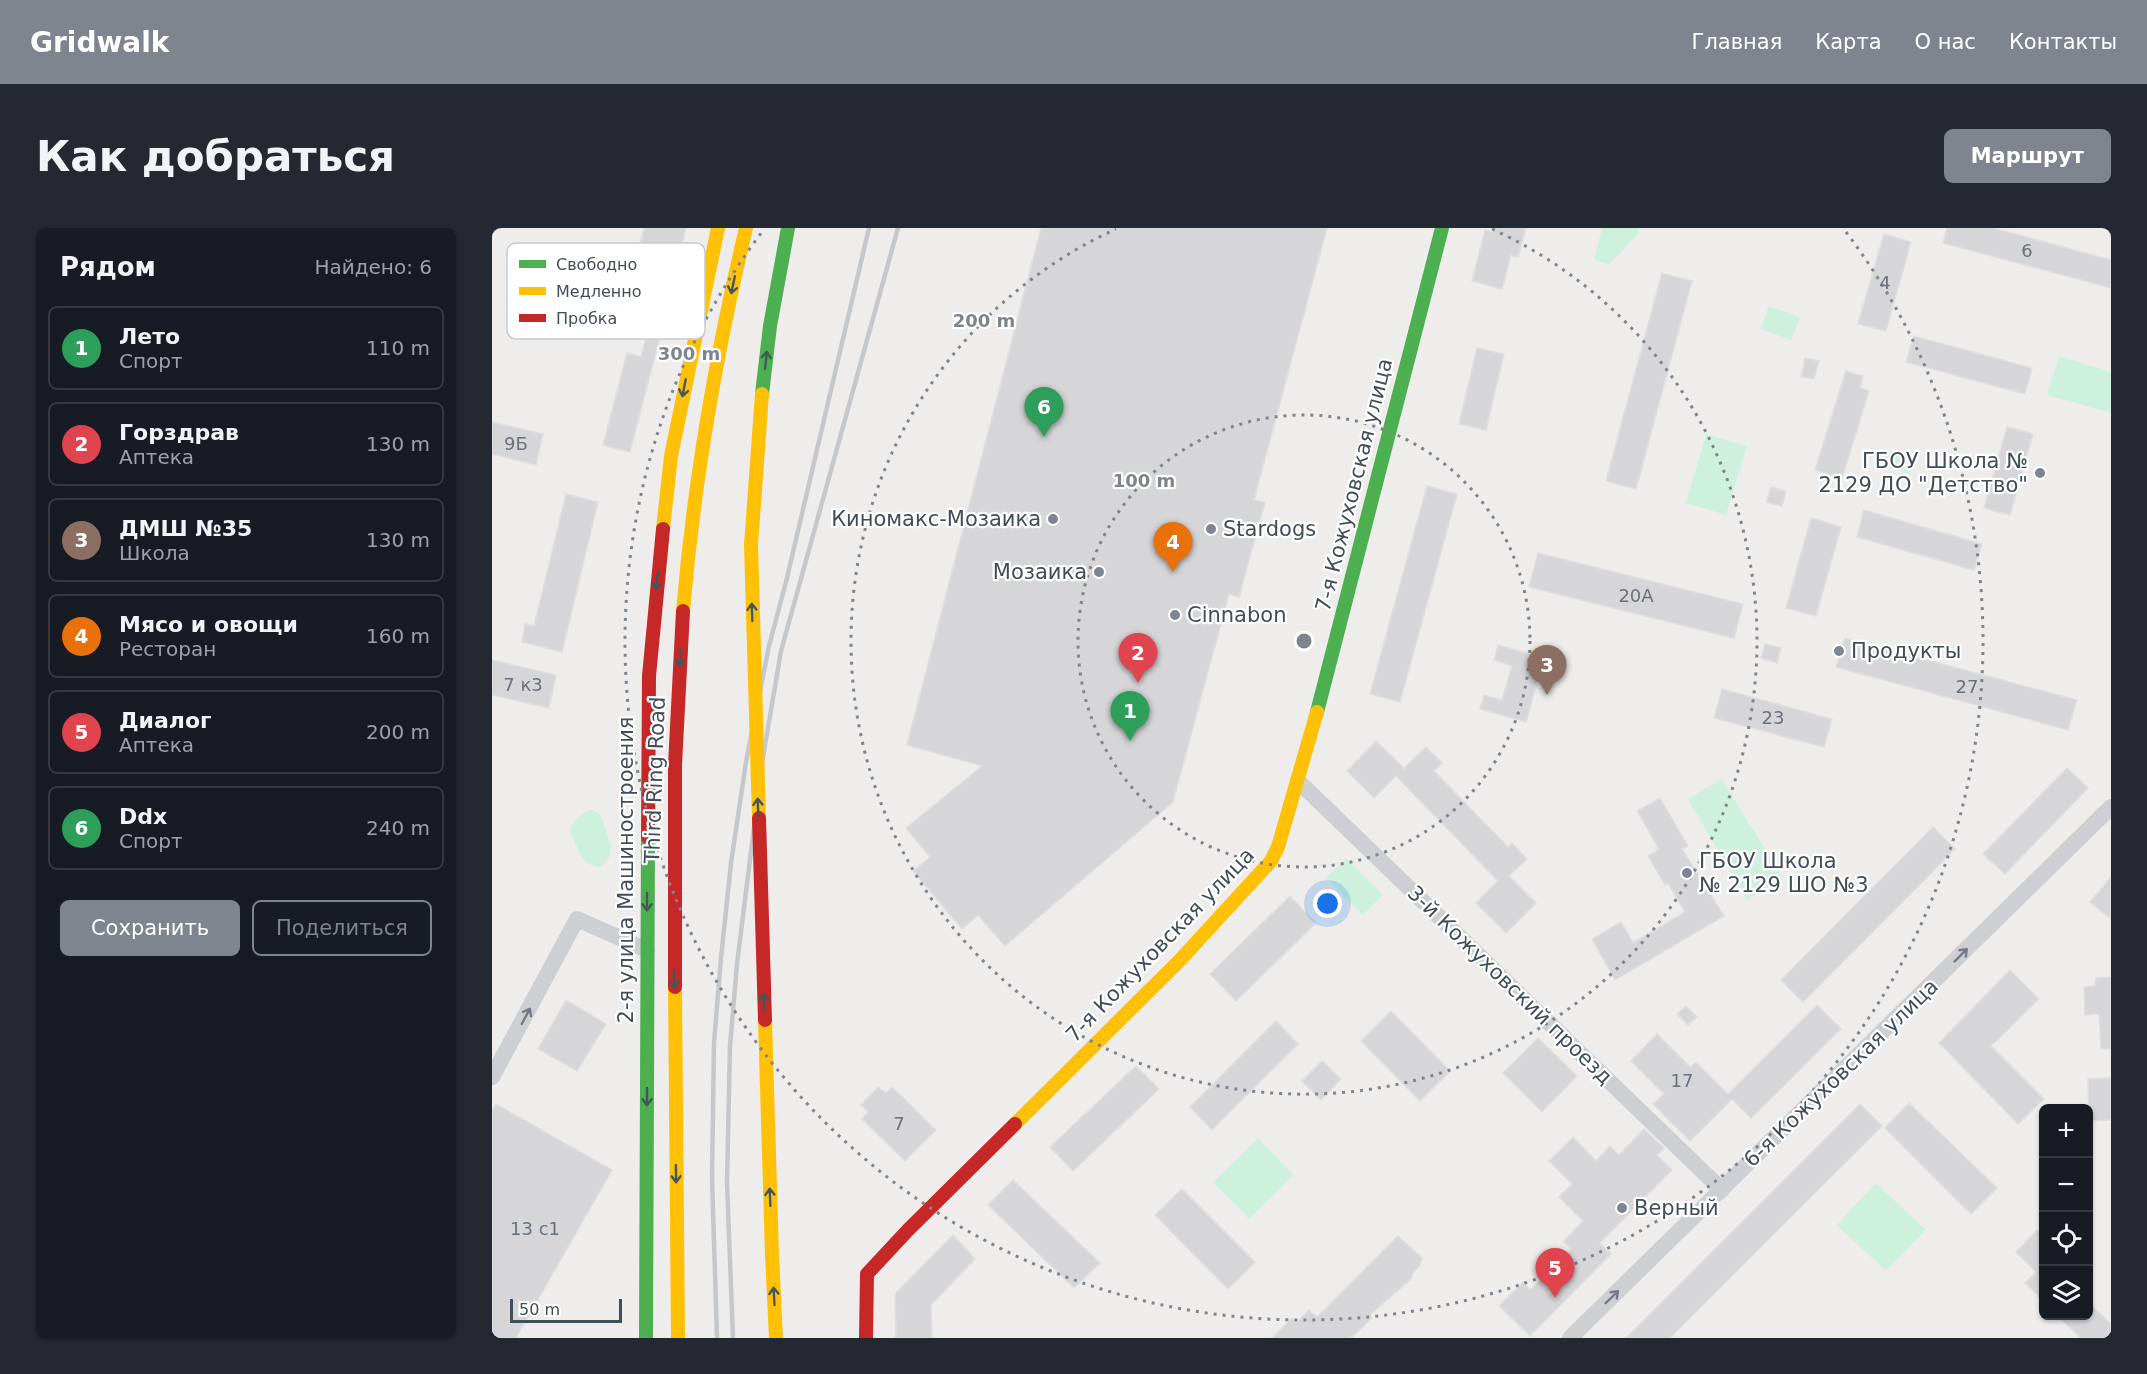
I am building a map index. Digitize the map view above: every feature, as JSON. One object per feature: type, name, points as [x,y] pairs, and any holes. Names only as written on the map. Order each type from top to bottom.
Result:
[{"type":"main road","name":"2-я улица Машиностроения","points":[[705,291],[718,228]]},
{"type":"main road","name":"Third Ring Road","points":[[678,1338],[674,886],[682,619],[696,495],[712,391],[746,228]]},
{"type":"main road","points":[[776,1338],[751,545],[762,394],[770,326],[788,228]]},
{"type":"main road","points":[[770,326],[784,269],[799,228]]},
{"type":"main road","name":"7-я Кожуховская улица","points":[[866,1338],[867,1274],[908,1230],[1181,959],[1270,861],[1278,847],[1351,584],[1442,228]]},
{"type":"main road","name":"2-я улица Машиностроения","points":[[646,1338],[649,676],[656,586],[671,456],[695,339]]},
{"type":"main road","points":[[649,676],[696,495]]},
{"type":"street","name":"3-й Кожуховский проезд","points":[[1298,781],[1722,1190]]},
{"type":"street","name":"6-я Кожуховская улица","points":[[1570,1338],[2111,807]]},
{"type":"street","points":[[492,1077],[577,920],[647,950]]},
{"type":"green space","points":[[1602,228],[1640,228],[1638,234],[1609,264],[1594,260]]},
{"type":"green space","points":[[1769,306],[1800,317],[1791,340],[1760,329]]},
{"type":"green space","points":[[2059,356],[2111,372],[2111,413],[2047,395]]},
{"type":"green space","points":[[1706,434],[1747,446],[1726,515],[1686,503]]},
{"type":"green space","points":[[1886,451],[1915,459],[1911,474],[1882,466]]},
{"type":"green space","points":[[1722,779],[1783,879],[1747,900],[1688,799]]},
{"type":"green space","points":[[592,810],[601,815],[611,846],[609,858],[600,867],[584,859],[570,830],[578,817]]},
{"type":"green space","points":[[1346,858],[1383,895],[1363,915],[1326,878]]},
{"type":"green space","points":[[1258,1138],[1294,1175],[1249,1219],[1213,1182]]},
{"type":"green space","points":[[1876,1183],[1926,1230],[1886,1271],[1837,1225]]},
{"type":"building","points":[[644,228],[686,228],[683,243],[640,243]]},
{"type":"building","name":"Мозаика","points":[[1041,228],[1327,228],[1254,500],[1265,502],[1239,597],[1229,594],[1173,802],[1005,946],[978,915],[962,929],[913,871],[930,857],[906,828],[982,766],[907,745]]},
{"type":"building","points":[[1493,228],[1526,228],[1518,257],[1511,255],[1502,289],[1472,281],[1485,230],[1492,232]]},
{"type":"building","points":[[1947,228],[1993,228],[2111,260],[2111,288],[1943,243]]},
{"type":"building","points":[[1884,234],[1911,242],[1886,331],[1858,324]]},
{"type":"building","points":[[1662,273],[1692,281],[1636,489],[1606,481]]},
{"type":"building","points":[[1914,336],[2032,368],[2025,394],[1906,362]]},
{"type":"building","points":[[646,339],[659,339],[630,452],[603,445],[627,353],[641,357]]},
{"type":"building","points":[[1477,348],[1504,354],[1486,430],[1459,424]]},
{"type":"building","points":[[1805,358],[1819,361],[1814,379],[1801,377]]},
{"type":"building","points":[[1846,371],[1863,376],[1860,388],[1869,391],[1842,478],[1815,470]]},
{"type":"building","points":[[492,422],[543,434],[536,465],[492,454]]},
{"type":"building","points":[[2007,427],[2033,434],[2010,515],[1984,508]]},
{"type":"building","points":[[1427,486],[1457,494],[1400,702],[1370,694]]},
{"type":"building","points":[[1771,487],[1786,491],[1782,506],[1766,502]]},
{"type":"building","points":[[566,494],[598,502],[562,652],[522,642],[525,624],[534,626]]},
{"type":"building","points":[[1864,510],[1982,544],[1974,570],[1857,537]]},
{"type":"building","points":[[1811,518],[1841,527],[1816,616],[1786,608]]},
{"type":"building","points":[[1538,553],[1743,604],[1734,638],[1529,587]]},
{"type":"building","points":[[1845,638],[2077,700],[2068,730],[1836,667]]},
{"type":"building","points":[[1765,644],[1781,648],[1777,663],[1761,658]]},
{"type":"building","points":[[1498,645],[1544,658],[1526,722],[1480,709],[1484,695],[1502,700],[1512,666],[1494,660]]},
{"type":"building","points":[[492,660],[556,675],[549,708],[492,695]]},
{"type":"building","points":[[1722,689],[1832,719],[1824,747],[1714,718]]},
{"type":"building","points":[[1376,741],[1404,768],[1402,770],[1426,747],[1442,763],[1434,771],[1508,847],[1512,843],[1527,859],[1509,876],[1536,903],[1506,933],[1476,903],[1498,881],[1396,776],[1374,798],[1347,771]]},
{"type":"building","points":[[2067,768],[2088,788],[2005,874],[1983,854]]},
{"type":"building","points":[[1660,798],[1688,846],[1682,849],[1724,916],[1615,980],[1592,939],[1621,922],[1633,943],[1685,912],[1668,883],[1665,885],[1648,856],[1659,849],[1637,811]]},
{"type":"building","points":[[1933,827],[1955,849],[1803,1002],[1781,980]]},
{"type":"building","points":[[2111,877],[2111,919],[2090,902]]},
{"type":"building","points":[[1290,896],[1316,923],[1236,1001],[1210,974]]},
{"type":"building","points":[[2010,970],[2039,999],[1991,1046],[2044,1099],[2018,1124],[1939,1043]]},
{"type":"building","points":[[2111,977],[2111,1049],[2101,1049],[2099,1014],[2085,1015],[2084,987],[2095,986],[2096,978]]},
{"type":"building","points":[[566,1000],[606,1024],[577,1071],[538,1049]]},
{"type":"building","points":[[1817,1005],[1841,1029],[1751,1118],[1732,1099],[1690,1141],[1653,1104],[1664,1094],[1631,1061],[1657,1034],[1690,1067],[1696,1062],[1728,1094]]},
{"type":"building","points":[[1686,1006],[1697,1017],[1688,1025],[1677,1014]]},
{"type":"building","points":[[1391,1011],[1450,1071],[1420,1101],[1361,1041]]},
{"type":"building","points":[[1276,1021],[1298,1044],[1212,1130],[1190,1107]]},
{"type":"building","points":[[1538,1038],[1577,1076],[1542,1112],[1503,1073]]},
{"type":"building","points":[[1322,1061],[1341,1079],[1321,1100],[1302,1081]]},
{"type":"building","points":[[1136,1066],[1159,1089],[1073,1171],[1050,1147]]},
{"type":"building","points":[[2111,1078],[2111,1120],[2093,1121],[2093,1104],[2089,1104],[2088,1079]]},
{"type":"building","points":[[878,1087],[886,1093],[892,1087],[936,1130],[905,1161],[862,1119],[868,1112],[861,1105]]},
{"type":"building","points":[[1909,1103],[1997,1188],[1971,1214],[1885,1128]]},
{"type":"building","points":[[496,1104],[612,1170],[516,1338],[492,1338],[492,1111]]},
{"type":"building","points":[[1860,1104],[1882,1126],[1670,1338],[1626,1338]]},
{"type":"building","points":[[1644,1129],[1664,1148],[1657,1155],[1672,1170],[1600,1243],[1611,1254],[1530,1336],[1499,1306],[1523,1282],[1530,1290],[1571,1249],[1563,1242],[1583,1221],[1559,1197],[1572,1184],[1549,1161],[1573,1137],[1596,1161],[1610,1146],[1619,1155]]},
{"type":"building","points":[[1013,1180],[1100,1263],[1074,1288],[988,1205]]},
{"type":"building","points":[[1182,1189],[1255,1262],[1228,1289],[1155,1215]]},
{"type":"building","points":[[2037,1230],[2039,1232],[2039,1297],[2025,1283],[2036,1272],[2016,1252]]},
{"type":"building","points":[[953,1235],[975,1259],[931,1305],[932,1338],[896,1338],[895,1294]]},
{"type":"building","points":[[1398,1236],[1422,1258],[1420,1265],[1412,1278],[1371,1314],[1371,1319],[1353,1336],[1347,1338],[1272,1338],[1292,1318],[1296,1323],[1309,1310],[1317,1317]]},
{"type":"building","points":[[2093,1307],[2111,1324],[2111,1338],[2081,1338],[2062,1320],[2093,1320]]},
{"type":"railway","points":[[717,1338],[712,1177],[714,1043],[731,863],[746,762],[769,646],[869,228]]},
{"type":"railway","points":[[733,1338],[727,1183],[730,1046],[737,964],[762,763],[781,651],[898,228]]},
{"type":"traffic: fast","points":[[762,394],[770,326],[788,228]]},
{"type":"traffic: fast","points":[[1317,712],[1442,228]]},
{"type":"traffic: fast","points":[[646,1338],[648,837]]},
{"type":"traffic: slow","points":[[705,291],[718,228]]},
{"type":"traffic: slow","points":[[683,611],[693,514],[707,418],[746,228]]},
{"type":"traffic: slow","points":[[663,529],[671,456],[695,339]]},
{"type":"traffic: slow","points":[[759,818],[751,545],[762,394]]},
{"type":"traffic: slow","points":[[1015,1124],[1181,959],[1271,861],[1278,847],[1317,712]]},
{"type":"traffic: slow","points":[[675,987],[678,1338]]},
{"type":"traffic: slow","points":[[765,1020],[772,1255]]},
{"type":"traffic: slow","points":[[772,1255],[776,1338]]},
{"type":"traffic: jam","points":[[648,837],[649,676],[663,529]]},
{"type":"traffic: jam","points":[[675,987],[675,765],[683,611]]},
{"type":"traffic: jam","points":[[759,818],[765,1020]]},
{"type":"traffic: jam","points":[[866,1338],[867,1274],[1015,1124]]},
{"type":"place","name":"Ddx","points":[[1044,437]]},
{"type":"place","name":"ГБОУ Школа № 2129 ДО \"Детство\"","points":[[2040,473]]},
{"type":"place","name":"Киномакс-Мозаика","points":[[1053,519]]},
{"type":"place","name":"Stardogs","points":[[1211,529]]},
{"type":"place","name":"Мозаика","points":[[1099,572]]},
{"type":"place","name":"Мясо и овощи","points":[[1173,572]]},
{"type":"place","name":"Cinnabon","points":[[1175,615]]},
{"type":"place","name":"Продукты","points":[[1839,651]]},
{"type":"place","name":"Горздрав","points":[[1138,683]]},
{"type":"place","name":"ДМШ №35","points":[[1547,695]]},
{"type":"place","name":"Лето","points":[[1130,741]]},
{"type":"place","name":"ГБОУ Школа № 2129 ШО №3","points":[[1687,873]]},
{"type":"place","name":"Верный","points":[[1622,1208]]},
{"type":"place","name":"Диалог","points":[[1555,1298]]}]
